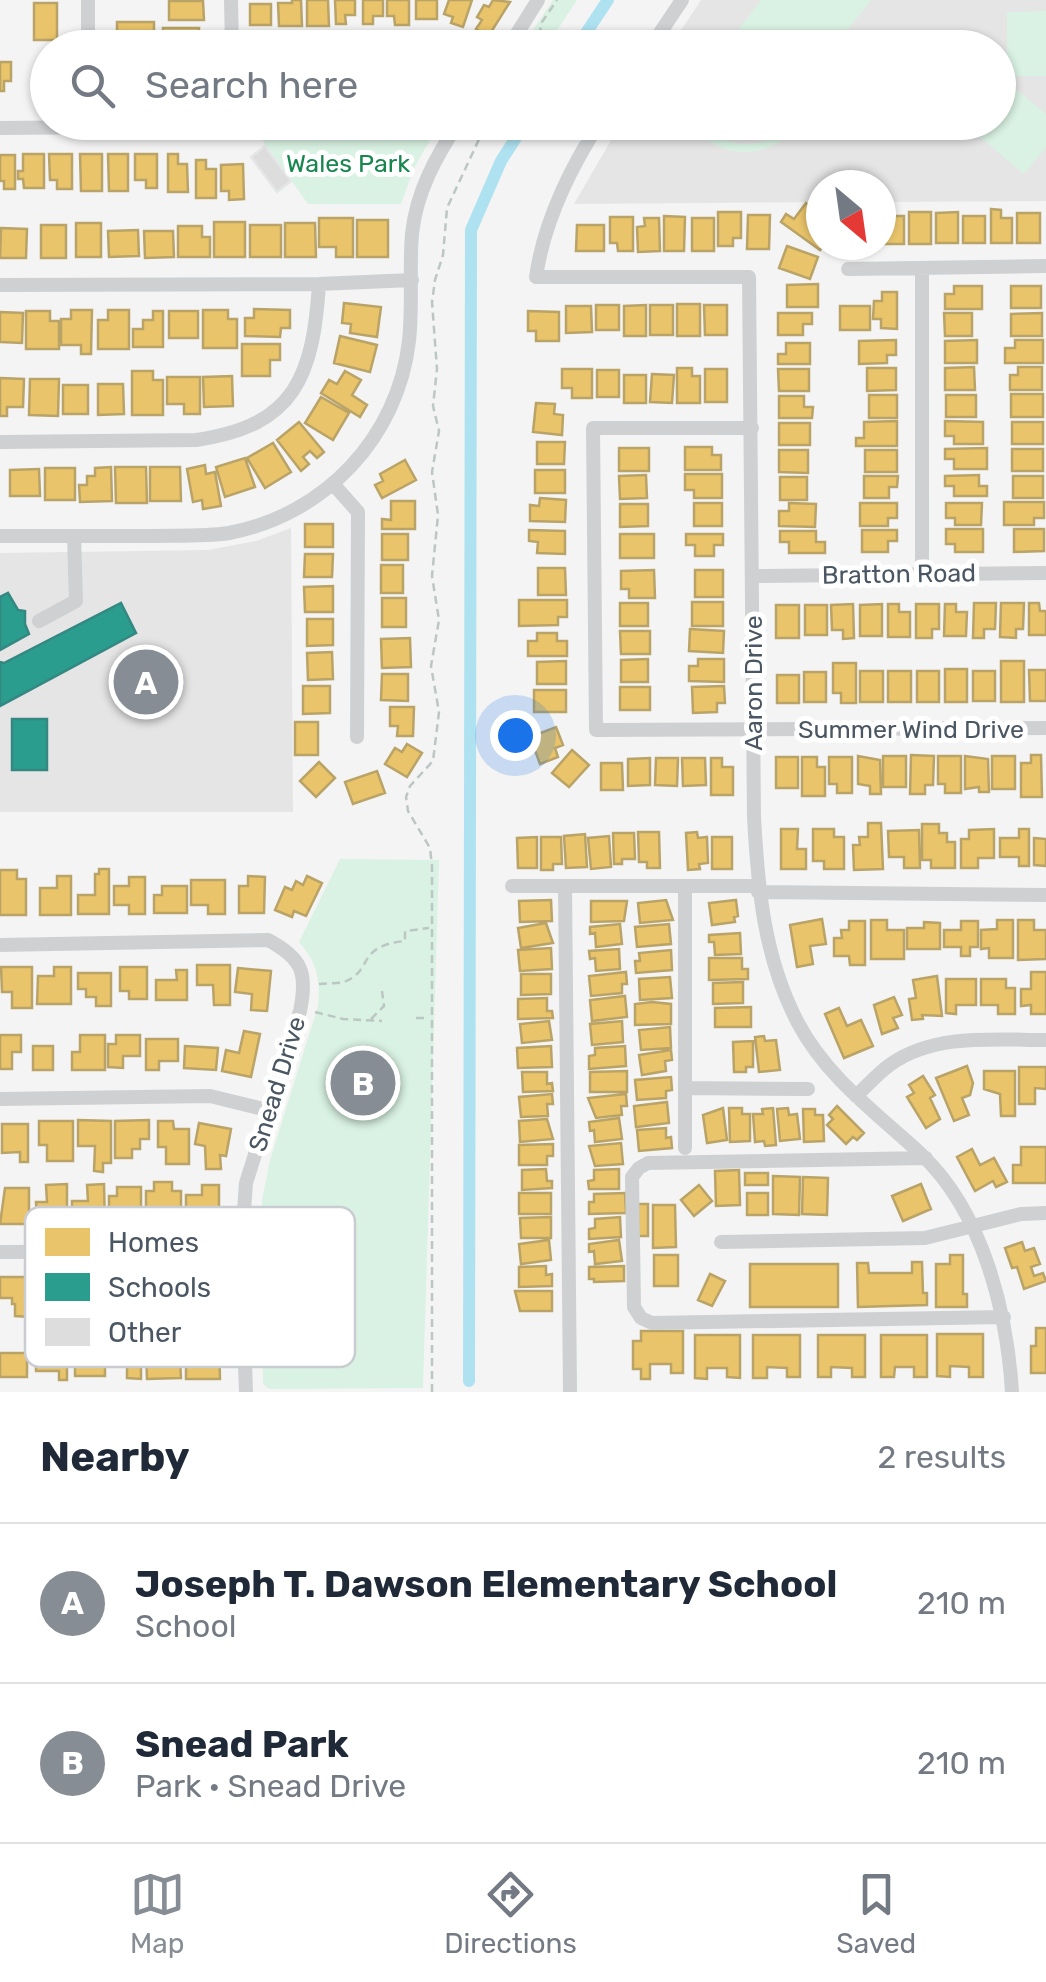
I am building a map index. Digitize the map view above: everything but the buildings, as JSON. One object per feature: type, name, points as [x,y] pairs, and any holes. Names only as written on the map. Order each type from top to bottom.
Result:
[{"type":"street","points":[[88,0],[88,30]]},
{"type":"street","points":[[231,0],[232,30]]},
{"type":"street","points":[[519,30],[538,0]]},
{"type":"street","points":[[662,30],[682,0]]},
{"type":"street","points":[[0,128],[30,127]]},
{"type":"street","points":[[0,536],[228,533],[282,516],[334,485],[368,445],[395,396],[408,342],[412,235],[417,206],[447,140]]},
{"type":"street","name":"Aaron Drive","points":[[589,140],[556,201],[540,249],[536,277],[749,277],[758,889],[770,955],[798,1024],[825,1064],[926,1158],[970,1226],[993,1277],[1004,1317],[1012,1392]]},
{"type":"street","points":[[848,269],[1046,266]]},
{"type":"street","points":[[922,268],[922,573]]},
{"type":"street","points":[[0,286],[412,280]]},
{"type":"street","points":[[0,442],[196,440],[224,436],[250,426],[278,408],[299,383],[314,344],[320,284]]},
{"type":"street","name":"Summer Wind Drive","points":[[752,428],[593,428],[596,730],[1046,728]]},
{"type":"street","points":[[334,485],[358,512],[358,737]]},
{"type":"street","points":[[39,621],[76,600],[74,536]]},
{"type":"street","name":"Bratton Road","points":[[753,576],[1046,573]]},
{"type":"street","points":[[512,886],[1046,895]]},
{"type":"street","points":[[565,886],[570,1392]]},
{"type":"street","points":[[685,886],[685,1148]]},
{"type":"street","name":"Snead Drive","points":[[0,945],[268,940],[294,958],[302,970],[305,988],[246,1182],[244,1207]]},
{"type":"street","points":[[856,1096],[892,1063],[924,1048],[956,1041],[1046,1040]]},
{"type":"street","points":[[685,1088],[808,1090]]},
{"type":"street","points":[[0,1099],[210,1096],[267,1110]]},
{"type":"street","points":[[926,1158],[648,1162],[632,1177],[634,1308],[641,1318],[652,1322],[1004,1317]]},
{"type":"street","points":[[721,1242],[925,1238],[1020,1214],[1046,1213]]},
{"type":"street","points":[[0,1252],[25,1252]]},
{"type":"street","name":"Snead Drive","points":[[245,1367],[246,1392]]},
{"type":"path","points":[[540,30],[558,0]]},
{"type":"path","points":[[432,1392],[430,848],[408,811],[406,797],[410,786],[433,761],[439,712],[431,666],[440,620],[432,576],[438,515],[432,472],[438,431],[433,406],[437,369],[434,280],[443,255],[452,191],[478,140]]},
{"type":"path","points":[[319,984],[342,983],[356,976],[370,953],[380,945],[405,941],[405,931],[430,928]]},
{"type":"path","points":[[370,1020],[384,1006],[382,991]]},
{"type":"path","points":[[314,1012],[382,1021]]},
{"type":"path","points":[[416,1018],[430,1018]]},
{"type":"shaded area","points":[[701,0],[1046,0],[1046,201],[896,202],[896,170],[806,170],[806,202],[574,204],[611,140],[1016,140],[1016,30],[681,30]]},
{"type":"shaded area","points":[[291,528],[293,812],[0,812],[0,553],[208,550],[256,541]]},
{"type":"green space","points":[[553,0],[577,0],[557,30],[533,30]]},
{"type":"green space","points":[[761,0],[871,0],[847,30],[738,30]]},
{"type":"green space","points":[[1046,11],[1046,76],[1016,76],[1016,30],[1007,30],[1007,12]]},
{"type":"green space","points":[[1016,89],[1046,114],[1046,147],[1024,174],[984,140],[1016,140]]},
{"type":"green space","name":"Wales Park","points":[[262,140],[430,140],[414,168],[401,204],[308,204]]},
{"type":"green space","points":[[709,140],[746,144],[781,140],[746,152]]},
{"type":"green space","points":[[340,859],[439,860],[423,1388],[269,1389],[263,1384],[263,1367],[355,1367],[355,1207],[262,1207],[270,1160],[318,1006],[314,964],[299,942]]},
{"type":"waterway","points":[[588,30],[608,0]]},
{"type":"waterway","points":[[469,1381],[471,230],[514,140]]},
{"type":"place","name":"Joseph T. Dawson Elementary School","points":[[146,682]]},
{"type":"place","name":"Snead Park","points":[[363,1083]]}]
